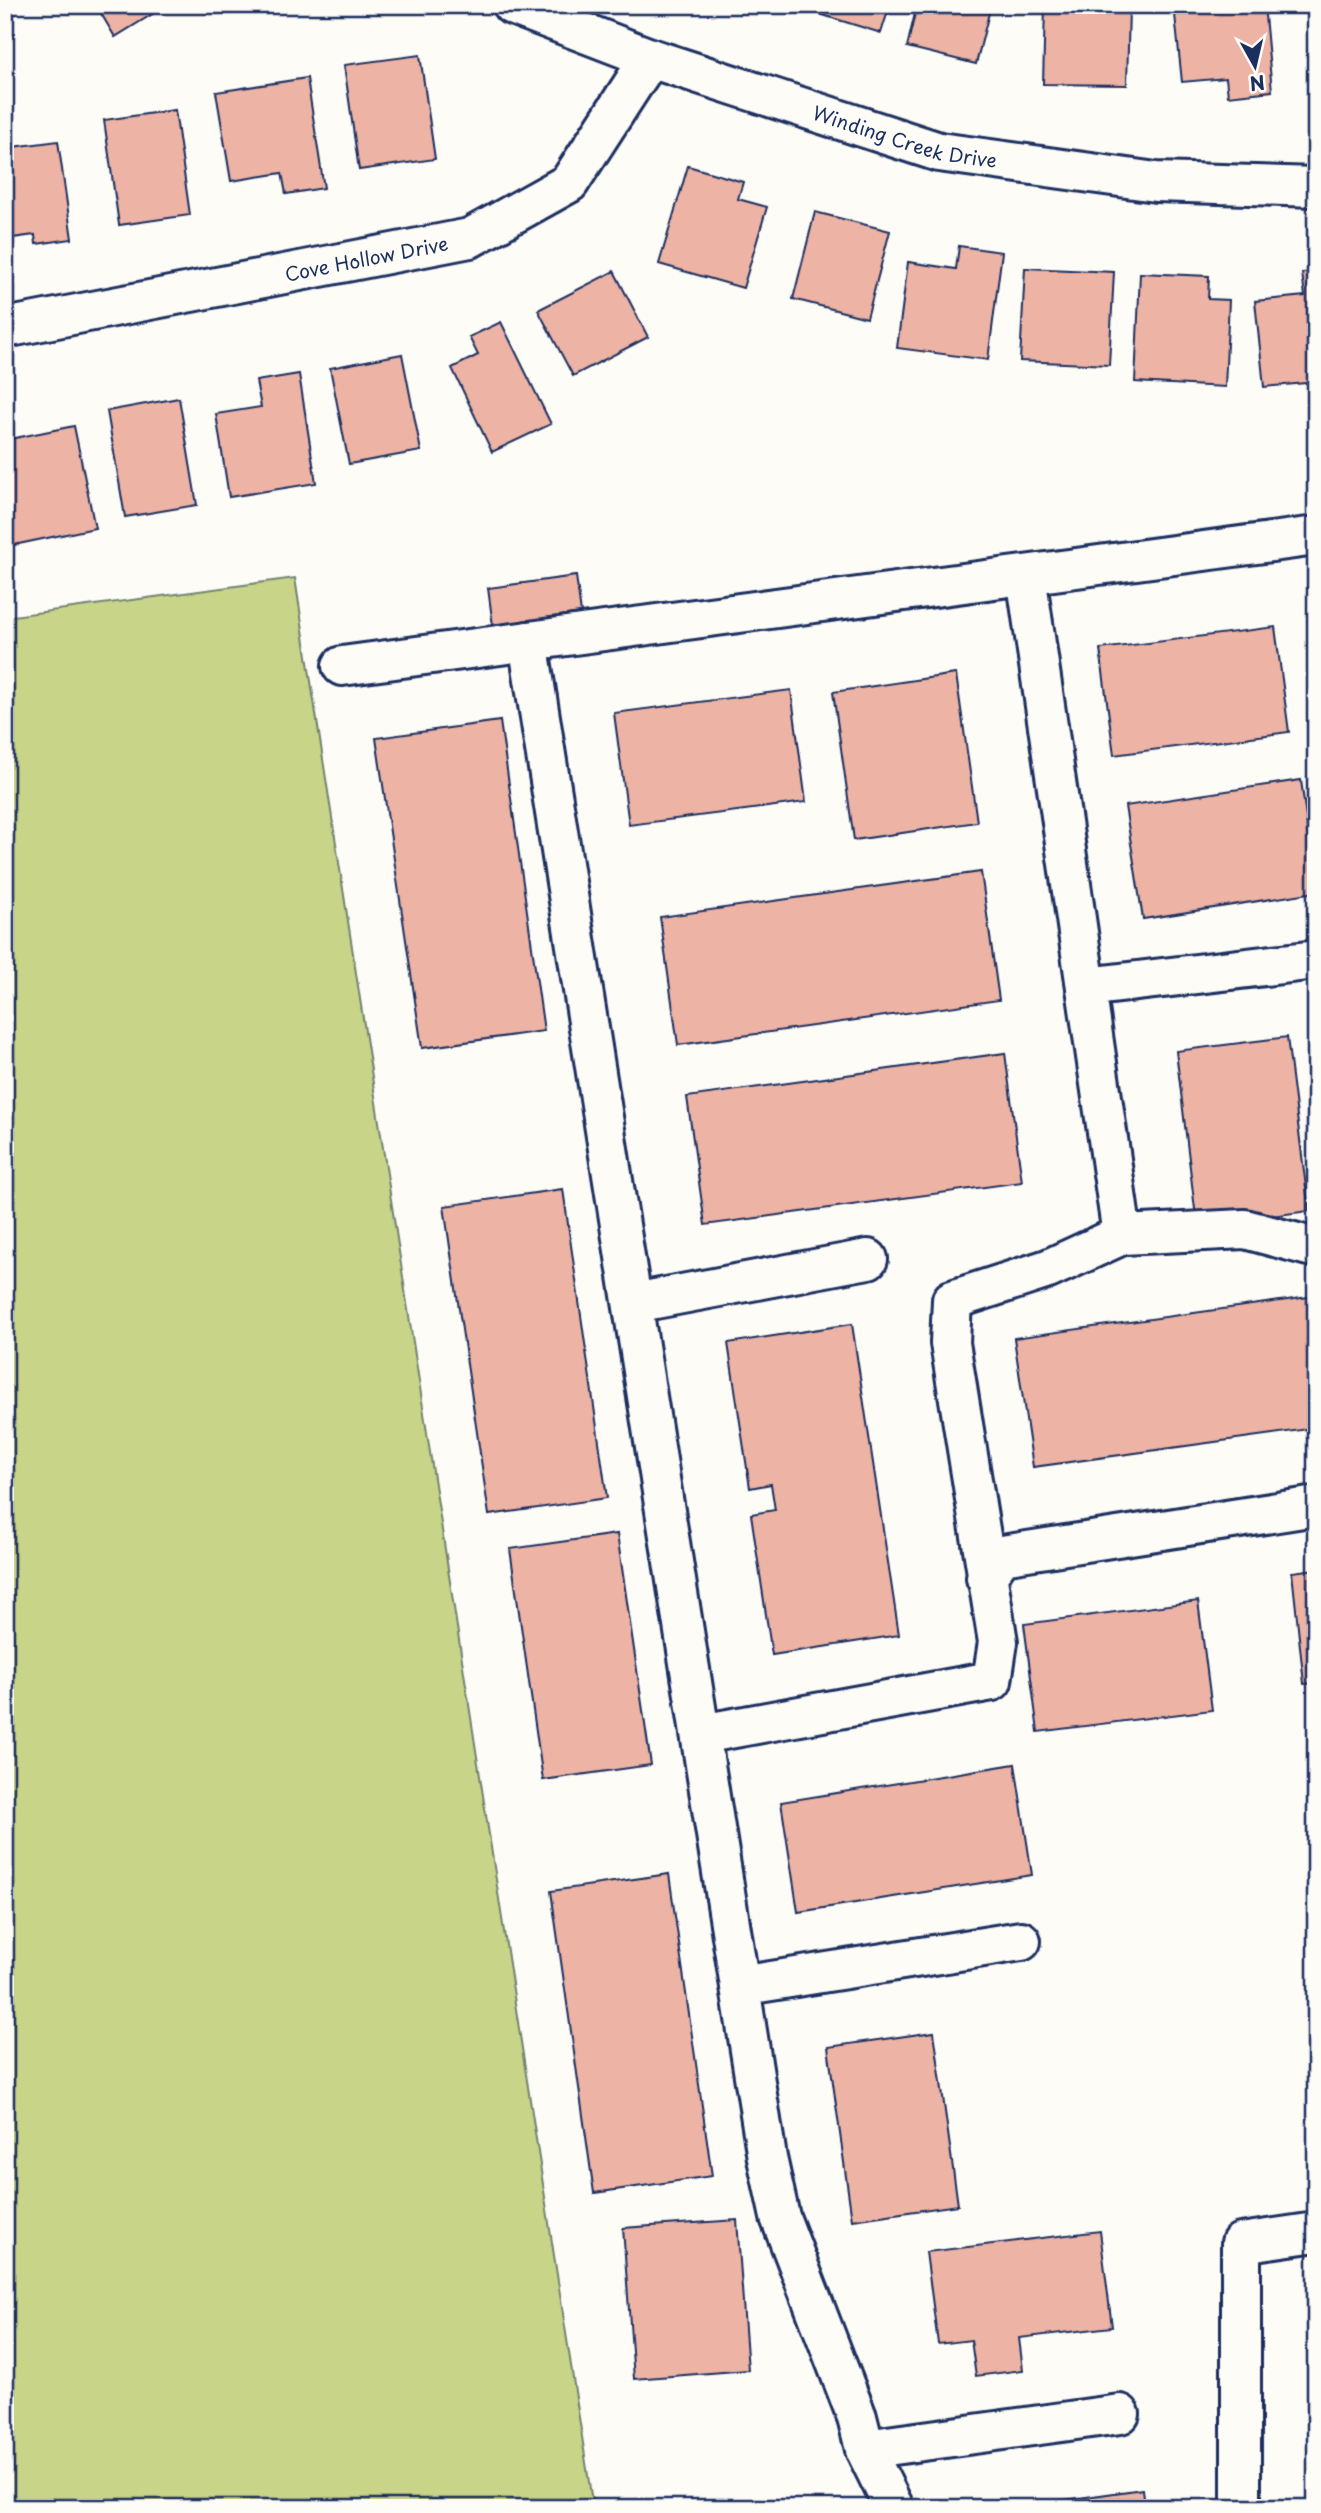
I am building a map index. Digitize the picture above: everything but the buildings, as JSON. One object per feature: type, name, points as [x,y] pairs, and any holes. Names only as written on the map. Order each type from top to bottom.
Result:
[{"type":"street","name":"Winding Creek Drive","points":[[512,5],[650,58],[939,152],[1156,182],[1316,187]]},
{"type":"street","name":"Cove Hollow Drive","points":[[5,328],[470,238],[569,183],[650,58]]},
{"type":"street","points":[[342,666],[1316,536]]},
{"type":"street","points":[[1026,575],[1122,1236]]},
{"type":"street","points":[[528,641],[634,1303],[766,2158],[780,2217],[857,2417],[865,2449],[894,2508]]},
{"type":"street","points":[[1086,987],[1316,960]]},
{"type":"street","points":[[701,1734],[992,1681],[998,1642],[950,1343],[952,1300],[1048,1269],[1122,1236],[1245,1229],[1316,1248]]},
{"type":"street","points":[[634,1303],[868,1259]]},
{"type":"street","points":[[986,1578],[1002,1555],[1316,1506]]},
{"type":"street","points":[[740,1986],[1021,1941]]},
{"type":"street","points":[[1241,2508],[1241,2243],[1316,2232]]},
{"type":"street","points":[[865,2449],[1120,2413]]},
{"type":"green space","points":[[295,578],[593,2508],[5,2508],[5,617]]}]
